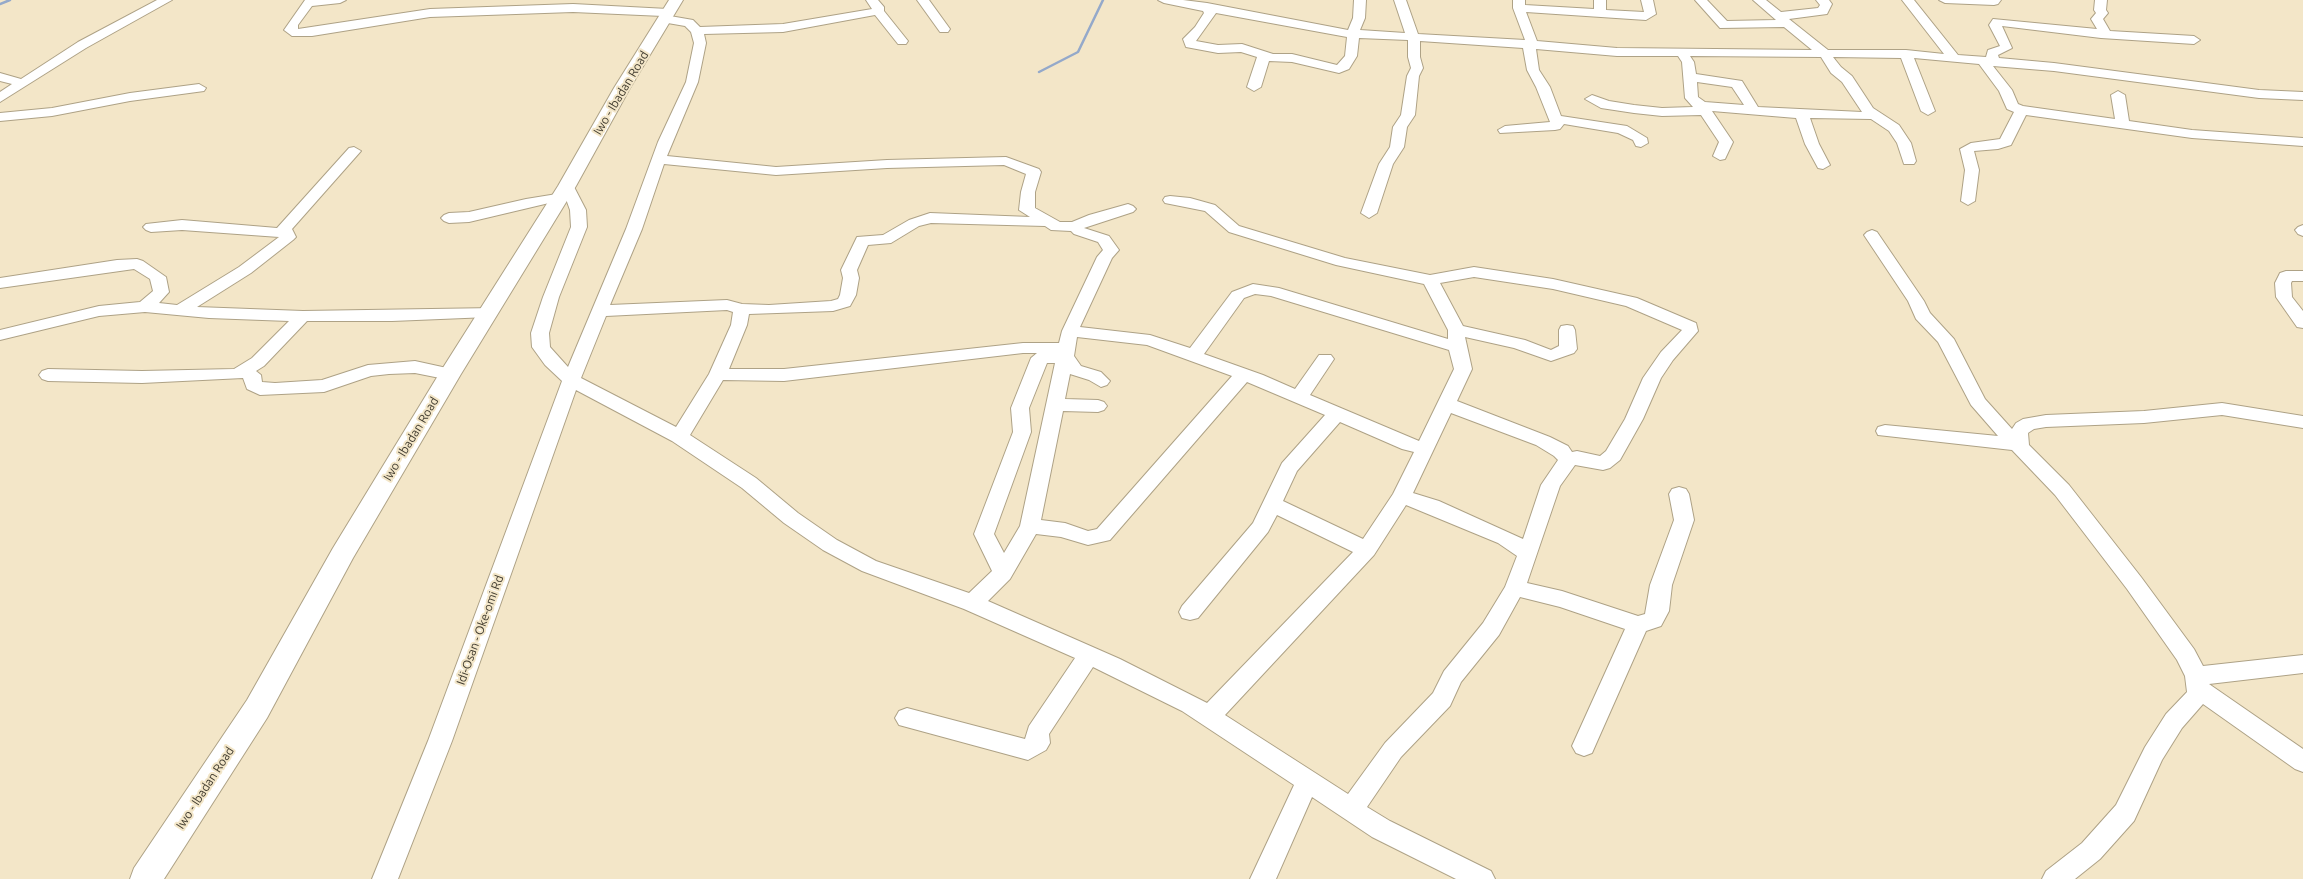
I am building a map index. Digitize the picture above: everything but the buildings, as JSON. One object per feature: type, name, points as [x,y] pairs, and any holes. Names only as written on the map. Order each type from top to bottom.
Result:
[{"type":"main road","name":"Iwo - Ibadan Road","points":[[146,879],[257,709],[342,555],[450,374],[564,192],[622,88],[670,11]]},
{"type":"street","points":[[0,98],[82,44],[166,0]]},
{"type":"street","points":[[340,0],[310,2],[290,30],[296,33],[312,32],[430,13],[573,8],[670,11],[689,23],[697,32],[700,43],[692,82],[658,160],[601,311],[571,380]]},
{"type":"street","points":[[872,0],[878,7],[878,11],[902,42]]},
{"type":"street","points":[[923,0],[944,29]]},
{"type":"street","points":[[1164,0],[1201,4],[1329,31],[1601,51],[1906,54],[1953,57],[2062,68],[2260,94],[2303,96]]},
{"type":"street","points":[[1201,4],[1210,13],[1200,28],[1189,39],[1190,44],[1218,49],[1242,48],[1264,56],[1297,59],[1330,68],[1343,68],[1351,56],[1353,33],[1359,18],[1360,0]]},
{"type":"street","points":[[1369,212],[1386,164],[1397,147],[1400,127],[1408,115],[1413,76],[1417,68],[1414,57],[1415,44],[1400,0]]},
{"type":"street","points":[[1599,13],[1600,0]]},
{"type":"street","points":[[1505,130],[1555,126],[1556,119],[1548,106],[1543,86],[1532,70],[1529,52],[1531,38],[1519,4],[1646,16],[1650,14],[1647,0]]},
{"type":"street","points":[[1701,0],[1724,25],[1784,20],[1823,12],[1826,4],[1822,0]]},
{"type":"street","points":[[1759,0],[1824,53],[1836,70],[1847,79],[1868,111],[1894,128],[1904,143],[1909,161]]},
{"type":"street","points":[[1908,0],[1953,57]]},
{"type":"street","points":[[1945,0],[1994,2],[1995,0]]},
{"type":"street","points":[[2101,0],[2100,10],[2102,13],[2097,19],[2105,32],[2101,34]]},
{"type":"street","points":[[697,32],[783,28],[878,11]]},
{"type":"street","points":[[1988,62],[1992,53],[2006,48],[1995,25],[1997,22],[2101,34],[2194,40]]},
{"type":"street","points":[[1682,53],[1688,62],[1692,98],[1726,142],[1720,156]]},
{"type":"street","points":[[1906,54],[1928,111]]},
{"type":"street","points":[[1254,87],[1264,56]]},
{"type":"street","points":[[1988,62],[2005,90],[2012,106],[2021,111],[2122,123],[2192,134],[2303,142]]},
{"type":"street","points":[[0,77],[23,83]]},
{"type":"street","points":[[1690,77],[1737,84],[1753,110]]},
{"type":"street","points":[[0,117],[52,112],[130,97],[199,88]]},
{"type":"street","points":[[2118,95],[2122,123]]},
{"type":"street","points":[[1592,99],[1606,105],[1662,112],[1701,108],[1802,114],[1874,115]]},
{"type":"street","points":[[1619,107],[1622,129]]},
{"type":"street","points":[[1968,201],[1972,170],[1967,149],[2006,142],[2021,111]]},
{"type":"street","points":[[1802,114],[1812,144],[1823,166]]},
{"type":"street","points":[[1556,119],[1622,129],[1640,138],[1641,143]]},
{"type":"street","points":[[181,310],[272,252],[288,237],[284,230],[354,151]]},
{"type":"street","points":[[658,160],[680,160],[776,171],[887,164],[1006,161],[1034,172],[1028,192],[1027,210],[1049,221],[1056,228],[1075,226],[1094,218],[1128,209]]},
{"type":"street","points":[[449,218],[469,216],[564,192],[578,210],[579,227],[551,297],[540,333],[541,347],[551,361],[571,380],[680,437],[749,483],[791,518],[830,545],[869,566],[972,603],[1089,655],[1190,704],[1380,829],[1482,879]]},
{"type":"street","points":[[1170,200],[1190,202],[1210,208],[1234,229],[1342,262],[1430,280],[1474,272],[1553,284],[1631,302],[1690,327],[1690,331],[1667,356],[1652,378],[1634,419],[1613,455],[1603,464],[1577,457],[1568,460],[1550,485],[1515,588],[1491,629],[1452,677],[1442,699],[1393,750],[1351,810]]},
{"type":"street","points":[[601,311],[727,305],[742,309],[833,306],[844,302],[848,295],[851,278],[849,270],[862,240],[886,240],[914,223],[930,218],[1022,222],[1049,221]]},
{"type":"street","points":[[151,227],[182,226],[285,232]]},
{"type":"street","points":[[972,603],[1003,573],[1030,526],[1067,345],[1105,257],[1111,250],[1104,239],[1079,231],[1075,226]]},
{"type":"street","points":[[1872,235],[1916,302],[1922,315],[1945,339],[1977,401],[2062,490],[2128,575],[2186,655],[2197,683],[2196,698],[2174,721],[2153,754],[2125,813],[2091,851],[2055,879]]},
{"type":"street","points":[[0,283],[116,265],[136,264],[158,277],[161,292],[145,307]]},
{"type":"street","points":[[2303,276],[2286,276],[2283,283],[2284,297],[2303,323]]},
{"type":"street","points":[[1209,716],[1367,550],[1402,496],[1423,448],[1463,369],[1456,339],[1430,280]]},
{"type":"street","points":[[1193,356],[1238,295],[1253,288],[1272,291],[1456,339],[1519,344],[1550,356],[1568,349],[1567,330]]},
{"type":"street","points":[[0,335],[99,311],[145,307],[303,316],[392,316],[490,312]]},
{"type":"street","points":[[680,437],[718,374],[740,325],[742,309]]},
{"type":"street","points":[[48,375],[142,377],[238,374],[258,362],[303,316]]},
{"type":"street","points":[[718,374],[784,375],[1023,348],[1150,340],[1243,374],[1423,448]]},
{"type":"street","points":[[1067,345],[1075,370],[1094,376],[1102,381]]},
{"type":"street","points":[[1003,573],[984,534],[1022,432],[1020,408],[1040,358],[1067,345]]},
{"type":"street","points":[[1301,399],[1300,395],[1325,359]]},
{"type":"street","points":[[252,375],[253,385],[260,389],[275,389],[324,386],[368,371],[389,368],[415,367],[450,374]]},
{"type":"street","points":[[1030,526],[1064,530],[1074,535],[1088,538],[1102,535],[1243,374]]},
{"type":"street","name":"Idi-Osan - Oke-omi Rd","points":[[385,879],[440,741],[571,380]]},
{"type":"street","points":[[1056,402],[1067,406],[1098,406]]},
{"type":"street","points":[[1446,404],[1543,441],[1561,451],[1568,460]]},
{"type":"street","points":[[2020,445],[2020,433],[2023,427],[2046,421],[2144,417],[2222,409],[2303,422]]},
{"type":"street","points":[[1190,612],[1261,527],[1289,468],[1330,423],[1335,413]]},
{"type":"street","points":[[1885,431],[2020,445]]},
{"type":"street","points":[[1515,588],[1562,600],[1638,625],[1653,620],[1658,610],[1661,585],[1684,520],[1679,494]]},
{"type":"street","points":[[1402,496],[1432,506],[1505,538],[1528,554]]},
{"type":"street","points":[[1272,504],[1367,550]]},
{"type":"street","points":[[1584,746],[1638,625]]},
{"type":"street","points":[[907,718],[1028,750],[1038,743],[1037,733],[1089,655]]},
{"type":"street","points":[[2197,683],[2303,664]]},
{"type":"street","points":[[2197,683],[2303,762]]},
{"type":"street","points":[[1263,879],[1307,782]]},
{"type":"waterway","points":[[0,4],[10,0]]},
{"type":"waterway","points":[[1039,72],[1078,52],[1103,0]]}]
